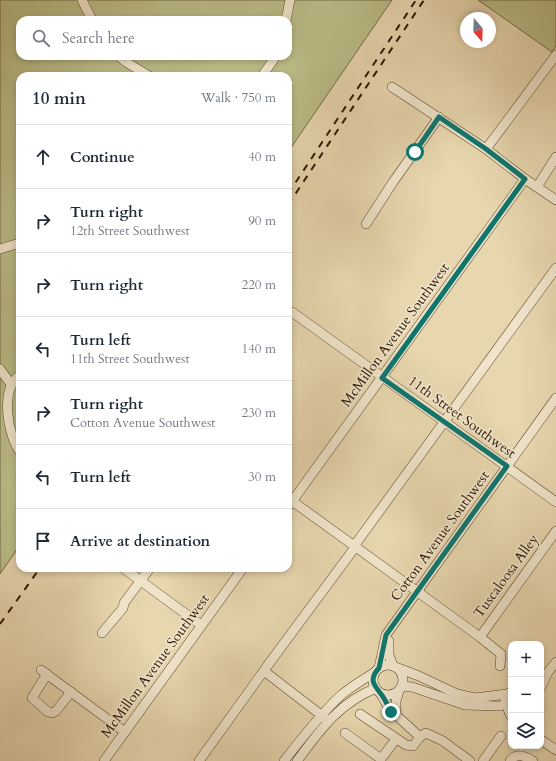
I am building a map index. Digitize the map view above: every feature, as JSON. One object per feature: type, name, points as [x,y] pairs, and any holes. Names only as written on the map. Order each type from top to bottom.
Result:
[{"type":"street","points":[[82,0],[90,16]]},
{"type":"street","points":[[287,16],[290,0]]},
{"type":"street","points":[[486,149],[556,54]]},
{"type":"street","points":[[124,60],[142,72]]},
{"type":"street","points":[[265,72],[273,60]]},
{"type":"street","points":[[392,87],[486,149],[525,179],[556,200]]},
{"type":"street","points":[[366,224],[393,182],[439,117]]},
{"type":"street","points":[[537,187],[556,157]]},
{"type":"street","name":"McMillon Avenue Southwest","points":[[292,498],[382,378],[525,179]]},
{"type":"street","points":[[3,246],[16,244]]},
{"type":"street","points":[[199,761],[556,268]]},
{"type":"street","name":"11th Street Southwest","points":[[292,312],[556,502]]},
{"type":"street","points":[[0,369],[10,383]]},
{"type":"street","points":[[16,378],[10,383],[5,395],[5,414],[10,434],[16,445]]},
{"type":"street","name":"Cotton Avenue Southwest","points":[[377,670],[386,635],[556,398]]},
{"type":"street","points":[[292,504],[355,546],[480,637],[501,654],[500,666]]},
{"type":"street","name":"Tuscaloosa Alley","points":[[480,637],[556,531]]},
{"type":"street","points":[[129,572],[201,625]]},
{"type":"street","points":[[102,633],[123,608],[124,603],[147,572]]},
{"type":"street","name":"McMillon Avenue Southwest","points":[[104,761],[240,572]]},
{"type":"street","points":[[389,632],[389,655],[395,667],[403,677],[401,689],[396,701],[396,714]]},
{"type":"street","points":[[545,674],[556,662]]},
{"type":"street","points":[[297,761],[339,697],[348,689],[377,670],[388,665],[419,676],[457,694],[475,698],[508,694]]},
{"type":"street","points":[[377,670],[373,682],[391,712],[396,714],[420,737]]},
{"type":"street","points":[[264,671],[325,718]]},
{"type":"street","points":[[71,692],[56,711],[52,713],[48,712],[32,698],[44,672],[71,692],[124,732]]},
{"type":"street","points":[[284,761],[325,718],[350,701],[378,691],[391,695],[401,689],[412,687],[466,705],[499,706],[508,703]]},
{"type":"street","points":[[360,714],[406,745],[413,746],[420,737],[426,733],[443,741],[470,761]]},
{"type":"street","points":[[345,733],[381,759],[396,739]]},
{"type":"street","points":[[483,761],[501,736]]},
{"type":"street","points":[[544,742],[556,750]]},
{"type":"street","points":[[510,761],[513,757],[520,755],[533,761]]},
{"type":"green space","points":[[0,0],[392,0],[292,146],[292,72],[16,72],[16,551],[0,574]]},
{"type":"green space","points":[[478,0],[556,0],[556,46],[552,52]]},
{"type":"railway","points":[[292,188],[416,0]]},
{"type":"railway","points":[[292,199],[424,0]]},
{"type":"railway","points":[[0,624],[37,572]]},
{"type":"route","points":[[391,712],[381,694],[374,686],[373,682],[375,672],[379,668],[386,635],[507,466],[382,378],[525,179],[486,149],[439,117],[415,152]]}]
